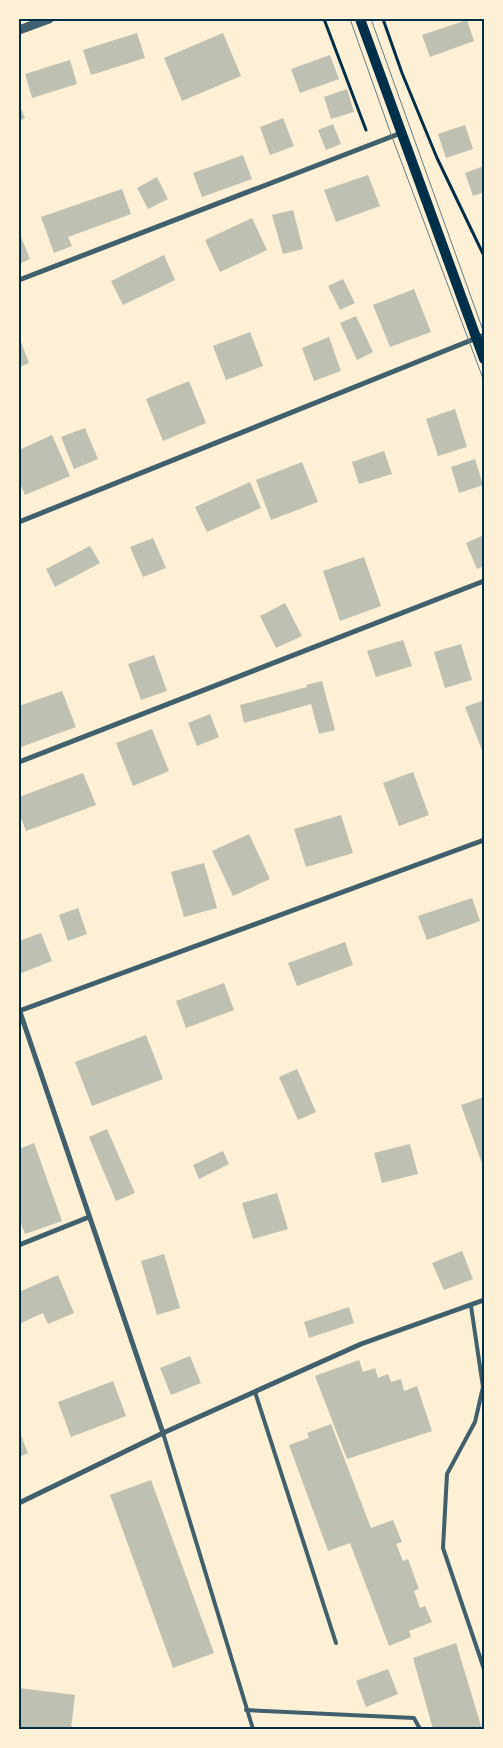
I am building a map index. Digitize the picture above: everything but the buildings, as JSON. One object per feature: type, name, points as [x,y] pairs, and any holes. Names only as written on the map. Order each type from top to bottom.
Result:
[{"type":"main road","points":[[360,19],[401,133],[480,337],[484,359]]},
{"type":"street","points":[[19,30],[49,19]]},
{"type":"street","points":[[19,280],[401,133]]},
{"type":"street","points":[[19,522],[480,337]]},
{"type":"street","points":[[19,762],[484,581]]},
{"type":"street","points":[[163,1433],[19,1010],[484,840]]},
{"type":"street","points":[[19,1245],[89,1217]]},
{"type":"street","points":[[19,1503],[163,1433],[361,1344],[484,1300]]},
{"type":"lane","points":[[471,1306],[483,1387],[475,1422],[447,1474],[443,1548],[484,1669]]},
{"type":"lane","points":[[255,1392],[336,1643]]},
{"type":"lane","points":[[163,1433],[253,1729]]},
{"type":"lane","points":[[246,1710],[414,1718],[420,1729]]},
{"type":"path","points":[[324,19],[372,144]]},
{"type":"path","points":[[383,19],[402,73],[437,158],[484,256]]},
{"type":"tram line","points":[[350,19],[392,137],[484,381]]},
{"type":"tram line","points":[[371,19],[484,333]]}]
